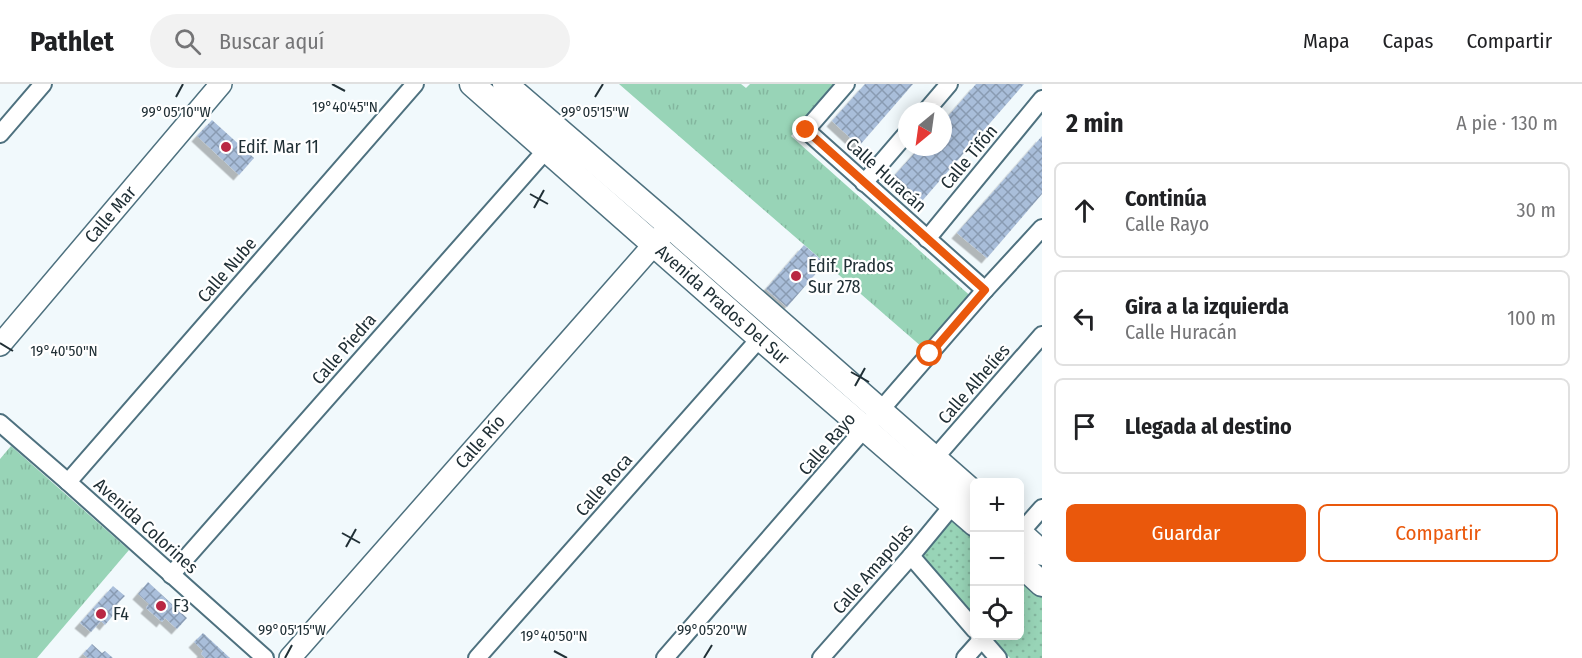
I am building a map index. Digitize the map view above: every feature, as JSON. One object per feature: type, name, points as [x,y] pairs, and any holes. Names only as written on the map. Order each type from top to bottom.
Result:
[{"type":"main road","name":"Avenida Prados Del Sur","points":[[472,84],[759,338],[970,520]]},
{"type":"main road","name":"Avenida Prados Del Sur","points":[[505,84],[970,490]]},
{"type":"main road","points":[[1024,537],[1042,553]]},
{"type":"main road","points":[[1024,568],[1042,584]]},
{"type":"street","points":[[0,134],[43,84]]},
{"type":"street","name":"Calle Mar","points":[[0,345],[221,84]]},
{"type":"street","name":"Calle Nube","points":[[68,482],[415,84]]},
{"type":"street","name":"Calle Huracán","points":[[846,84],[806,130],[985,290]]},
{"type":"street","points":[[934,102],[949,84]]},
{"type":"street","name":"Calle Tifón","points":[[927,239],[1042,99]]},
{"type":"street","points":[[864,183],[898,143]]},
{"type":"street","name":"Calle Piedra","points":[[171,575],[546,150]]},
{"type":"street","name":"Calle Río","points":[[290,658],[670,226]]},
{"type":"street","name":"Calle Rayo","points":[[665,658],[985,290],[1042,228]]},
{"type":"street","name":"Calle Alhelíes","points":[[934,459],[1042,336]]},
{"type":"street","name":"Calle Roca","points":[[477,658],[759,338]]},
{"type":"street","name":"Avenida Colorines","points":[[0,423],[266,658]]},
{"type":"street","name":"Calle Amapolas","points":[[821,658],[953,505]]},
{"type":"street","points":[[1021,532],[1042,508]]},
{"type":"street","points":[[911,556],[970,626]]},
{"type":"street","points":[[965,658],[975,640]]},
{"type":"street","points":[[982,640],[998,658]]},
{"type":"green space","points":[[619,84],[741,84],[746,88],[750,84],[836,84],[791,136],[975,300],[930,354]]},
{"type":"green space","points":[[11,446],[129,550],[37,658],[0,658],[0,459]]},
{"type":"green space","points":[[954,516],[970,530],[970,612],[920,555]]},
{"type":"green space","points":[[1024,575],[1042,591],[1042,658],[1010,658],[994,640],[1024,640]]},
{"type":"building","points":[[865,84],[913,84],[859,146],[832,121]]},
{"type":"building","points":[[976,84],[1024,84],[922,201],[894,176],[912,156],[952,156],[952,112]]},
{"type":"building","name":"Edif. Mar 11","points":[[212,120],[254,158],[239,175],[197,136]]},
{"type":"building","points":[[1042,136],[1042,194],[987,258],[957,233]]},
{"type":"building","name":"Edif. Prados Sur 278","points":[[804,245],[825,263],[787,307],[766,289]]},
{"type":"building","name":"F3","points":[[148,582],[187,618],[177,629],[165,618],[162,622],[146,608],[149,604],[138,594]]},
{"type":"building","name":"F4","points":[[113,586],[125,596],[117,604],[120,607],[105,625],[101,621],[91,632],[80,623]]},
{"type":"building","points":[[203,633],[230,658],[205,658],[201,654],[203,651],[194,642]]},
{"type":"building","points":[[92,644],[102,653],[105,651],[113,658],[88,658],[83,654]]},
{"type":"place","name":"Edif. Mar 11","points":[[226,147]]},
{"type":"place","name":"Edif. Prados Sur 278","points":[[796,276]]},
{"type":"place","name":"F3","points":[[161,606]]},
{"type":"place","name":"F4","points":[[101,614]]},
{"type":"route","points":[[806,130],[985,290],[930,354]]}]
